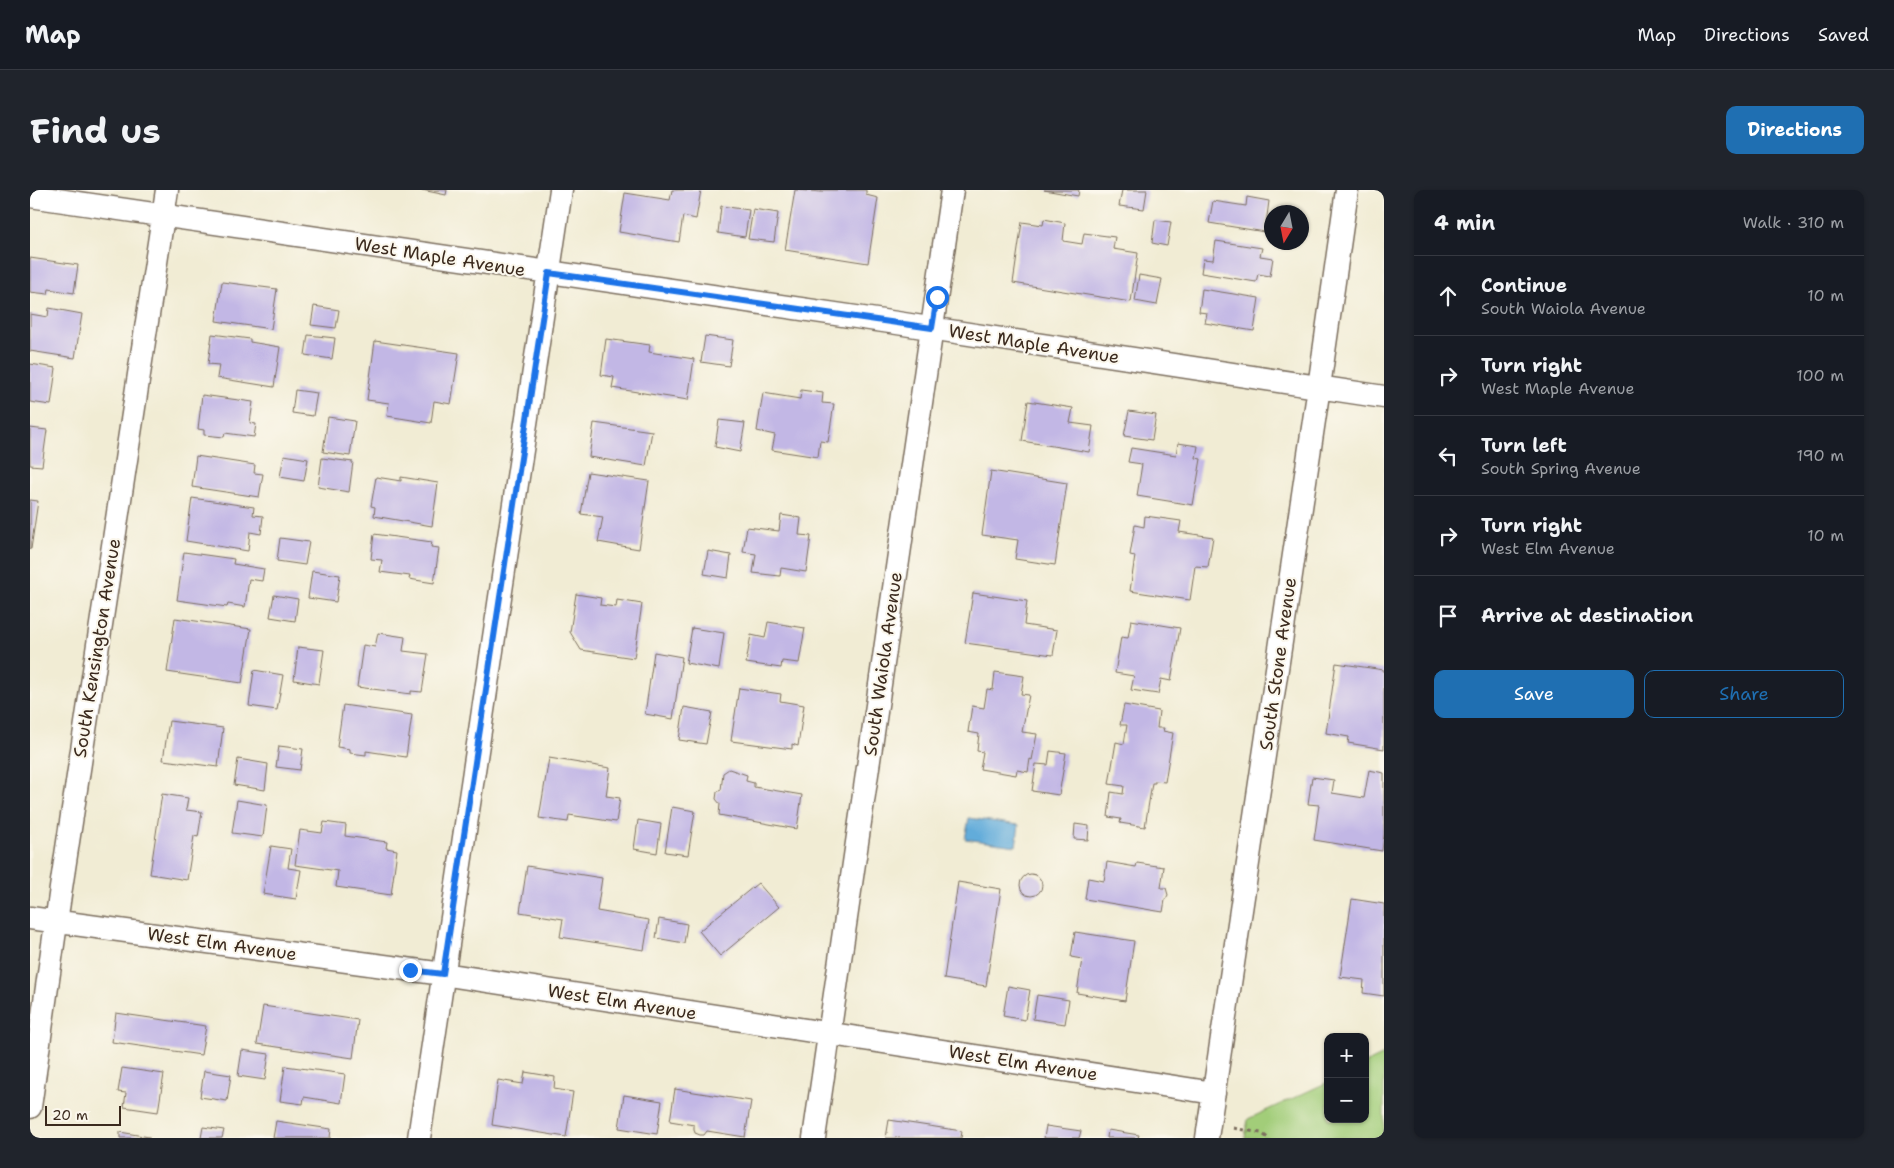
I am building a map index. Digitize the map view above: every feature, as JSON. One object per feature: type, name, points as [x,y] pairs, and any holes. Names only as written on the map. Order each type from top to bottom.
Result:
[{"type":"street","name":"South Kensington Avenue","points":[[30,1107],[166,190]]},
{"type":"street","points":[[419,1138],[561,190]]},
{"type":"street","name":"South Waiola Avenue","points":[[814,1138],[952,190]]},
{"type":"street","name":"South Stone Avenue","points":[[1208,1131],[1319,387],[1346,190]]},
{"type":"street","name":"West Maple Avenue","points":[[30,196],[932,328],[1384,397]]},
{"type":"street","name":"West Elm Avenue","points":[[30,918],[443,974],[1214,1093]]},
{"type":"path","points":[[1208,1131],[1260,1133],[1268,1138]]},
{"type":"green space","points":[[1384,1055],[1384,1138],[1245,1138],[1248,1119],[1324,1084],[1324,1123],[1369,1123],[1369,1062]]},
{"type":"water","points":[[969,818],[1019,825],[1016,846],[965,839]]},
{"type":"building","points":[[422,190],[447,190],[446,195]]},
{"type":"building","points":[[672,190],[701,190],[696,219],[683,216],[679,242],[619,232],[625,193],[670,200]]},
{"type":"building","points":[[795,190],[822,192],[822,190],[866,190],[866,195],[878,198],[868,263],[785,250]]},
{"type":"building","points":[[1044,190],[1079,190],[1078,196]]},
{"type":"building","points":[[1122,190],[1147,190],[1144,209],[1119,206]]},
{"type":"building","points":[[1247,197],[1269,201],[1268,205],[1264,205],[1264,232],[1209,223],[1213,201],[1246,206]]},
{"type":"building","points":[[721,206],[749,210],[745,237],[718,233]]},
{"type":"building","points":[[753,209],[778,213],[774,242],[748,239]]},
{"type":"building","points":[[1044,219],[1065,223],[1063,241],[1082,244],[1084,233],[1115,237],[1113,249],[1138,253],[1131,302],[1013,283],[1022,222],[1043,225]]},
{"type":"building","points":[[1155,220],[1171,222],[1167,246],[1152,243]]},
{"type":"building","points":[[1216,241],[1262,248],[1260,256],[1273,258],[1270,276],[1258,274],[1256,282],[1201,273],[1203,259],[1213,260]]},
{"type":"building","points":[[30,258],[78,265],[74,293],[49,289],[48,294],[30,292]]},
{"type":"building","points":[[1139,275],[1162,279],[1157,305],[1135,301]]},
{"type":"building","points":[[222,282],[277,289],[271,329],[216,321]]},
{"type":"building","points":[[1202,289],[1259,298],[1254,331],[1205,323],[1207,313],[1199,312]]},
{"type":"building","points":[[314,306],[339,310],[336,328],[311,325]]},
{"type":"building","points":[[49,308],[82,314],[75,358],[30,351],[30,314],[48,317]]},
{"type":"building","points":[[212,334],[250,339],[250,342],[280,347],[274,387],[217,378],[219,365],[208,364]]},
{"type":"building","points":[[308,335],[335,338],[332,359],[305,355]]},
{"type":"building","points":[[705,336],[733,340],[729,366],[701,362]]},
{"type":"building","points":[[606,339],[650,345],[649,352],[694,359],[688,400],[612,388],[614,377],[601,375]]},
{"type":"building","points":[[375,341],[459,353],[451,404],[434,401],[431,423],[387,416],[389,403],[367,400]]},
{"type":"building","points":[[30,364],[56,368],[51,405],[30,402]]},
{"type":"building","points":[[295,390],[317,393],[313,416],[292,413]]},
{"type":"building","points":[[801,390],[823,393],[822,403],[834,404],[828,442],[820,441],[818,457],[772,450],[775,435],[757,431],[763,393],[800,399]]},
{"type":"building","points":[[202,395],[253,402],[250,423],[256,424],[254,437],[225,433],[224,437],[204,435],[204,430],[198,429]]},
{"type":"building","points":[[1028,401],[1073,408],[1070,423],[1093,426],[1089,452],[1022,441]]},
{"type":"building","points":[[1129,411],[1156,415],[1152,440],[1124,436]]},
{"type":"building","points":[[328,417],[355,421],[350,456],[323,452]]},
{"type":"building","points":[[719,420],[745,423],[740,452],[715,447]]},
{"type":"building","points":[[594,423],[652,431],[646,466],[589,457]]},
{"type":"building","points":[[30,428],[47,430],[42,466],[30,465]]},
{"type":"building","points":[[1178,443],[1198,446],[1196,458],[1201,459],[1193,505],[1137,496],[1142,464],[1128,462],[1131,448],[1176,455]]},
{"type":"building","points":[[284,455],[308,459],[304,481],[280,477]]},
{"type":"building","points":[[196,456],[255,465],[254,473],[263,474],[259,497],[192,487]]},
{"type":"building","points":[[322,458],[353,462],[349,492],[318,487]]},
{"type":"building","points":[[991,471],[1067,483],[1055,565],[1015,559],[1018,540],[982,535]]},
{"type":"building","points":[[588,472],[649,481],[639,549],[598,542],[603,517],[581,514]]},
{"type":"building","points":[[376,477],[401,481],[401,477],[438,483],[432,526],[374,516],[375,507],[371,506]]},
{"type":"building","points":[[192,498],[254,507],[253,515],[263,516],[261,534],[250,532],[248,551],[186,541]]},
{"type":"building","points":[[30,500],[38,501],[31,549],[30,549]]},
{"type":"building","points":[[781,515],[801,518],[799,535],[811,536],[806,572],[781,568],[780,576],[753,573],[756,554],[743,552],[747,527],[779,531]]},
{"type":"building","points":[[1145,516],[1181,521],[1179,532],[1213,537],[1208,567],[1195,566],[1190,600],[1130,591],[1135,556],[1130,555],[1135,525],[1144,527]]},
{"type":"building","points":[[374,534],[432,542],[431,547],[439,548],[434,583],[409,579],[410,576],[380,572],[382,560],[371,559]]},
{"type":"building","points":[[280,538],[309,542],[305,565],[277,561]]},
{"type":"building","points":[[708,551],[731,555],[728,578],[704,574]]},
{"type":"building","points":[[184,552],[234,559],[233,564],[264,569],[262,581],[249,579],[245,607],[228,604],[227,607],[177,600]]},
{"type":"building","points":[[312,571],[340,575],[336,602],[308,598]]},
{"type":"building","points":[[973,593],[1027,601],[1024,625],[1057,630],[1053,655],[965,643]]},
{"type":"building","points":[[576,594],[601,598],[600,605],[616,607],[617,600],[642,604],[634,658],[581,650],[570,632]]},
{"type":"building","points":[[274,595],[298,599],[295,621],[270,617]]},
{"type":"building","points":[[175,618],[251,629],[242,683],[167,672]]},
{"type":"building","points":[[1131,620],[1180,628],[1171,681],[1161,679],[1158,694],[1131,690],[1134,676],[1115,673],[1121,637],[1128,638]]},
{"type":"building","points":[[768,622],[805,628],[799,663],[782,661],[781,668],[746,663],[751,635],[765,638]]},
{"type":"building","points":[[692,628],[724,633],[719,669],[686,663]]},
{"type":"building","points":[[378,633],[405,637],[403,651],[428,654],[422,692],[411,691],[411,694],[357,687],[363,645],[375,647]]},
{"type":"building","points":[[298,647],[324,650],[319,684],[294,680]]},
{"type":"building","points":[[654,652],[682,657],[673,719],[645,714]]},
{"type":"building","points":[[1336,663],[1384,670],[1384,749],[1348,743],[1349,737],[1326,733]]},
{"type":"building","points":[[254,670],[283,675],[277,710],[249,706]]},
{"type":"building","points":[[995,672],[1024,676],[1021,694],[1029,695],[1022,732],[1037,734],[1028,772],[1017,770],[1016,775],[980,769],[983,752],[977,751],[979,734],[968,732],[972,706],[984,708],[987,689],[993,690]]},
{"type":"building","points":[[739,688],[781,694],[780,701],[804,705],[798,746],[792,744],[792,749],[731,741]]},
{"type":"building","points":[[343,705],[412,715],[406,757],[366,751],[366,755],[350,753],[350,749],[337,747]]},
{"type":"building","points":[[1124,705],[1159,711],[1157,728],[1164,728],[1163,731],[1173,733],[1165,782],[1155,781],[1155,783],[1152,783],[1145,827],[1120,823],[1121,819],[1108,817],[1111,792],[1123,794],[1124,786],[1109,784],[1116,742],[1124,744],[1127,725],[1120,725]]},
{"type":"building","points":[[684,707],[712,712],[706,744],[679,740]]},
{"type":"building","points":[[169,721],[223,728],[218,767],[163,760]]},
{"type":"building","points":[[279,746],[303,749],[300,770],[276,767]]},
{"type":"building","points":[[1050,751],[1066,753],[1059,795],[1032,791],[1036,764],[1048,765]]},
{"type":"building","points":[[549,758],[610,768],[606,796],[620,798],[616,822],[569,815],[568,822],[539,818]]},
{"type":"building","points":[[238,759],[268,764],[265,790],[234,785]]},
{"type":"building","points":[[729,769],[747,775],[746,781],[754,783],[754,787],[802,795],[797,829],[719,815],[720,804],[716,799],[717,792],[721,790],[723,773]]},
{"type":"building","points":[[1369,770],[1384,773],[1384,834],[1382,851],[1314,840],[1319,805],[1308,804],[1312,777],[1334,780],[1332,793],[1364,798]]},
{"type":"building","points":[[162,794],[188,798],[186,810],[202,812],[198,837],[194,836],[187,880],[150,874]]},
{"type":"building","points":[[237,800],[267,805],[263,837],[232,833]]},
{"type":"building","points":[[672,807],[695,811],[688,855],[665,852]]},
{"type":"building","points":[[638,820],[661,824],[657,853],[634,849]]},
{"type":"building","points":[[324,822],[346,825],[345,836],[387,842],[386,848],[397,850],[391,895],[336,887],[338,871],[295,865],[300,830],[322,833]]},
{"type":"building","points":[[1075,824],[1089,826],[1088,840],[1074,839]]},
{"type":"building","points":[[271,846],[291,849],[288,868],[301,870],[296,899],[263,894]]},
{"type":"building","points":[[1107,862],[1136,867],[1137,863],[1164,867],[1161,888],[1166,888],[1168,895],[1163,912],[1085,899],[1088,878],[1104,881]]},
{"type":"building","points":[[527,866],[602,878],[597,911],[649,920],[644,950],[560,937],[563,919],[520,912]]},
{"type":"building","points":[[1031,874],[1039,877],[1042,885],[1039,893],[1031,896],[1023,893],[1020,885],[1023,877]]},
{"type":"building","points":[[958,882],[1001,889],[986,986],[944,979]]},
{"type":"building","points":[[758,883],[779,907],[720,956],[699,931]]},
{"type":"building","points":[[1352,899],[1384,904],[1384,996],[1363,993],[1364,980],[1340,977]]},
{"type":"building","points":[[659,919],[687,924],[684,943],[656,938]]},
{"type":"building","points":[[1075,932],[1134,941],[1125,1001],[1077,993],[1082,959],[1071,957]]},
{"type":"building","points":[[1008,986],[1030,990],[1025,1020],[1003,1016]]},
{"type":"building","points":[[1037,995],[1069,1000],[1065,1024],[1033,1019]]},
{"type":"building","points":[[263,1006],[358,1020],[353,1058],[257,1044]]},
{"type":"building","points":[[116,1013],[206,1026],[201,1055],[112,1042]]},
{"type":"building","points":[[242,1050],[269,1054],[265,1080],[238,1076]]},
{"type":"building","points":[[285,1066],[345,1074],[341,1103],[304,1097],[303,1104],[280,1101]]},
{"type":"building","points":[[122,1068],[164,1074],[158,1112],[124,1107],[126,1093],[118,1092]]},
{"type":"building","points":[[204,1071],[231,1075],[227,1101],[200,1097]]},
{"type":"building","points":[[525,1072],[555,1077],[554,1089],[573,1092],[566,1137],[492,1125],[498,1080],[523,1084]]},
{"type":"building","points":[[675,1089],[751,1101],[745,1137],[707,1131],[704,1135],[700,1135],[695,1133],[694,1125],[670,1121]]},
{"type":"building","points":[[624,1095],[662,1101],[657,1134],[619,1128]]},
{"type":"building","points":[[889,1120],[962,1131],[961,1138],[886,1138]]},
{"type":"building","points":[[276,1121],[331,1129],[330,1138],[273,1138]]},
{"type":"building","points":[[1046,1126],[1081,1131],[1079,1138],[1044,1138]]},
{"type":"building","points":[[203,1127],[224,1130],[222,1138],[201,1138]]},
{"type":"building","points":[[1108,1130],[1139,1135],[1138,1138],[1107,1138]]},
{"type":"building","points":[[120,1132],[149,1137],[149,1138],[120,1138]]},
{"type":"route","points":[[410,970],[443,974],[549,273],[932,328],[937,297]]}]
